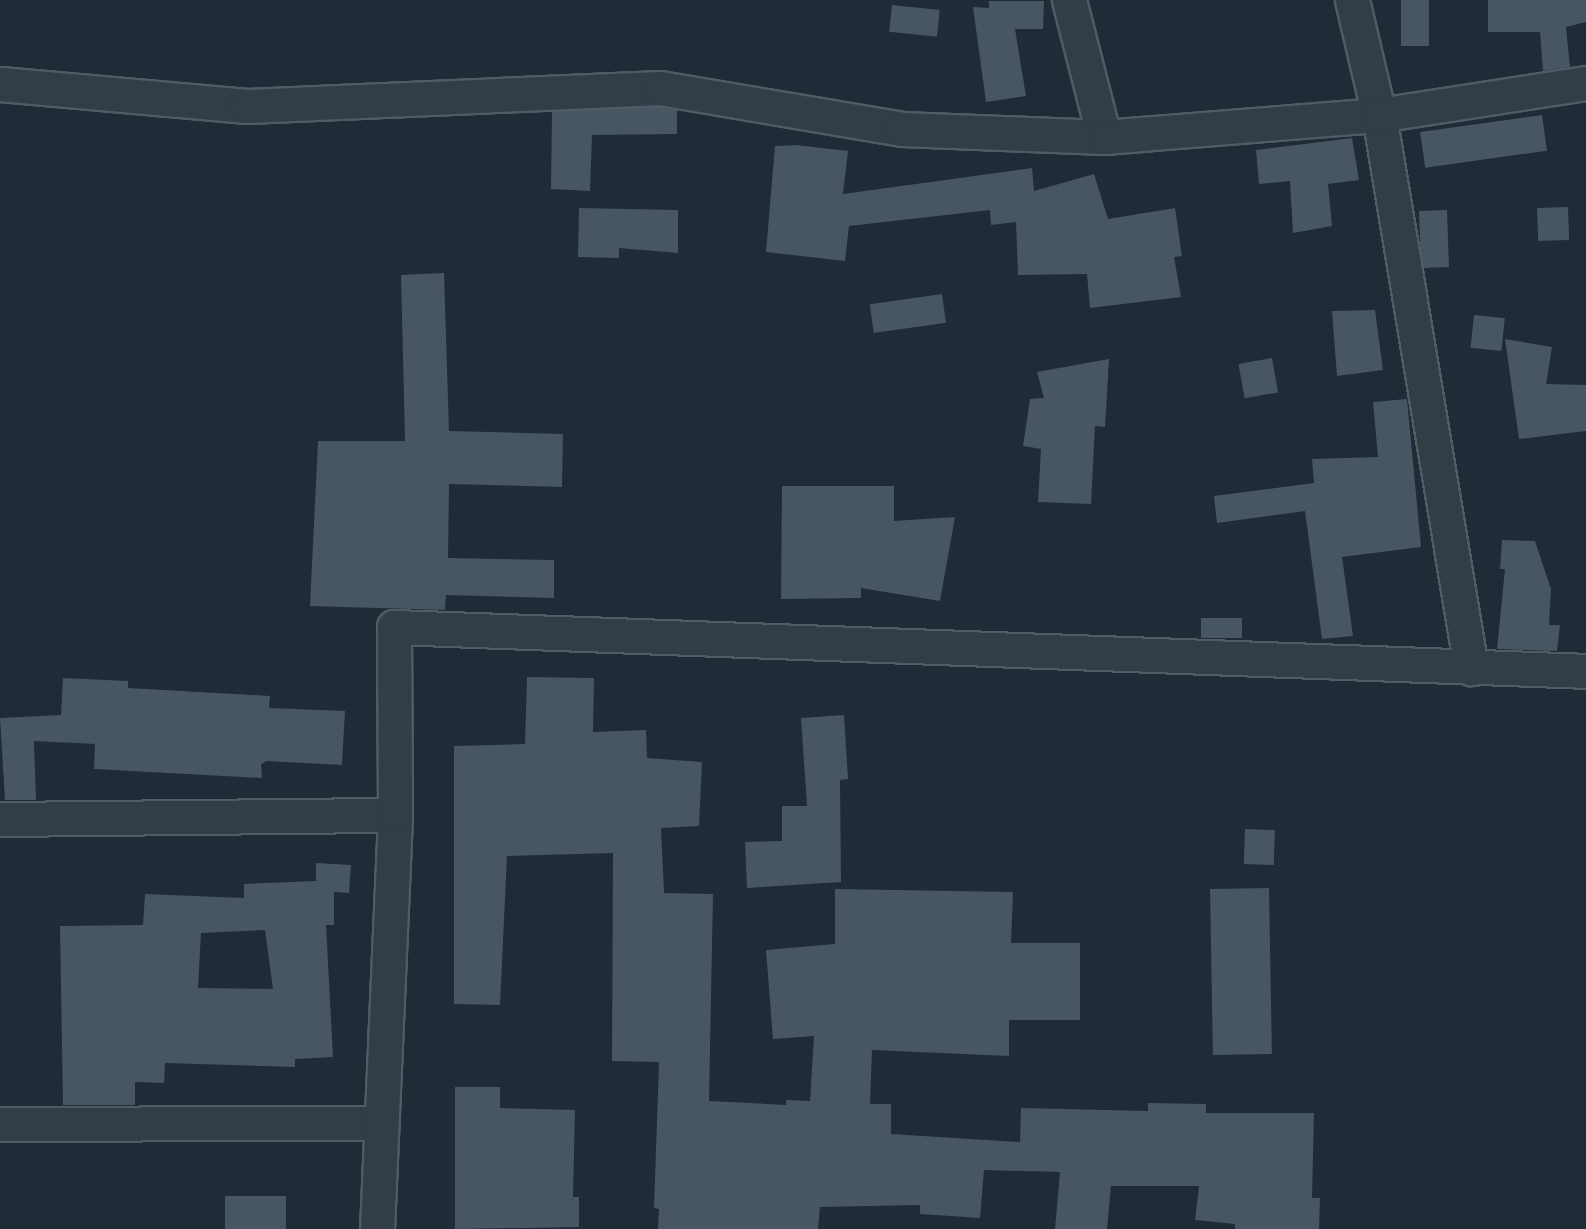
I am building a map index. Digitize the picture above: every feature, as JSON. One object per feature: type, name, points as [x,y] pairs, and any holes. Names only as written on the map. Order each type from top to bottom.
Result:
[{"type":"street","points":[[1069,0],[1104,137]]},
{"type":"street","points":[[1352,0],[1379,115],[1471,668]]},
{"type":"street","points":[[0,84],[247,106],[660,88],[902,129],[1104,137],[1379,115],[1586,83]]},
{"type":"street","points":[[377,1229],[379,1123],[395,815],[394,627],[1586,671]]},
{"type":"street","points":[[0,819],[395,815]]},
{"type":"street","points":[[0,1124],[379,1123]]},
{"type":"building","points":[[1401,0],[1429,0],[1429,46],[1401,46]]},
{"type":"building","points":[[1488,0],[1586,0],[1586,22],[1566,27],[1570,67],[1543,71],[1540,32],[1488,32]]},
{"type":"building","points":[[989,1],[1044,1],[1043,29],[1015,29],[1026,96],[986,102],[973,7],[989,8]]},
{"type":"building","points":[[892,5],[940,10],[937,37],[889,32]]},
{"type":"building","points":[[659,107],[677,110],[677,134],[592,135],[590,191],[551,189],[552,111]]},
{"type":"building","points":[[1542,115],[1547,151],[1425,168],[1420,132]]},
{"type":"building","points":[[1352,138],[1359,180],[1328,184],[1332,226],[1293,233],[1290,181],[1259,184],[1256,150]]},
{"type":"building","points":[[796,145],[848,151],[843,194],[1032,168],[1034,191],[1094,174],[1108,219],[1175,208],[1182,256],[1174,257],[1181,297],[1090,308],[1087,274],[1018,275],[1016,222],[991,225],[990,210],[849,226],[845,261],[766,252],[775,146]]},
{"type":"building","points":[[1568,207],[1569,240],[1538,241],[1537,208]]},
{"type":"building","points":[[579,208],[678,210],[678,253],[619,248],[619,258],[578,257]]},
{"type":"building","points":[[1447,210],[1449,267],[1421,268],[1419,211]]},
{"type":"building","points":[[444,273],[449,431],[563,434],[562,487],[449,484],[448,558],[554,560],[554,598],[446,595],[445,610],[310,606],[318,441],[405,441],[401,275]]},
{"type":"building","points":[[942,294],[946,323],[874,333],[870,304]]},
{"type":"building","points":[[1375,310],[1383,370],[1337,376],[1332,311]]},
{"type":"building","points":[[1474,315],[1505,318],[1501,351],[1471,348]]},
{"type":"building","points":[[1505,339],[1552,347],[1546,384],[1586,385],[1586,431],[1519,439]]},
{"type":"building","points":[[1272,358],[1278,392],[1245,398],[1239,364]]},
{"type":"building","points":[[1109,359],[1105,427],[1095,426],[1091,504],[1038,502],[1041,449],[1023,446],[1030,399],[1044,398],[1037,372]]},
{"type":"building","points":[[1407,399],[1421,547],[1342,557],[1353,636],[1322,639],[1305,511],[1217,523],[1214,496],[1314,483],[1312,459],[1378,457],[1373,402]]},
{"type":"building","points":[[782,486],[894,486],[894,521],[955,517],[940,601],[861,588],[861,598],[781,599]]},
{"type":"building","points":[[1502,540],[1535,541],[1551,589],[1549,625],[1560,625],[1557,651],[1497,649],[1505,569],[1500,569]]},
{"type":"building","points":[[1201,618],[1242,618],[1242,638],[1201,638]]},
{"type":"building","points":[[527,677],[594,678],[593,732],[646,730],[647,758],[702,762],[699,826],[661,828],[664,893],[713,894],[709,1101],[786,1105],[786,1100],[810,1101],[814,1036],[773,1039],[766,950],[835,944],[835,889],[1013,892],[1011,943],[1080,943],[1080,1020],[1009,1020],[1009,1056],[872,1050],[870,1104],[891,1104],[891,1134],[1020,1142],[1021,1108],[1148,1111],[1148,1103],[1206,1104],[1206,1113],[1314,1113],[1312,1198],[1320,1198],[1319,1229],[1235,1229],[1235,1224],[1195,1220],[1199,1186],[1111,1186],[1107,1229],[1055,1229],[1060,1172],[984,1170],[980,1218],[920,1214],[920,1205],[820,1207],[818,1229],[658,1229],[659,1209],[654,1208],[659,1062],[612,1061],[613,853],[507,856],[500,1005],[454,1004],[454,746],[525,744]]},
{"type":"building","points":[[63,678],[128,681],[128,688],[270,696],[269,708],[345,711],[342,765],[267,761],[261,764],[262,778],[94,769],[95,744],[34,741],[36,800],[5,800],[0,718],[61,715]]},
{"type":"building","points":[[844,715],[848,779],[840,780],[841,882],[747,888],[745,842],[782,841],[782,806],[807,806],[801,718]]},
{"type":"building","points":[[1245,829],[1275,830],[1274,865],[1244,864]]},
{"type":"building","points":[[316,863],[351,865],[349,893],[334,892],[334,925],[326,925],[333,1057],[295,1059],[295,1067],[165,1063],[164,1083],[135,1082],[135,1105],[63,1105],[60,926],[143,925],[145,894],[244,898],[244,884],[316,881]],"holes":[[[265,930],[273,989],[198,988],[201,933]]]},
{"type":"building","points":[[1269,888],[1272,1054],[1213,1055],[1210,889]]},
{"type":"building","points":[[455,1087],[500,1087],[500,1108],[575,1110],[573,1197],[579,1197],[579,1227],[455,1229]]},
{"type":"building","points":[[225,1196],[286,1196],[286,1229],[225,1229]]}]
